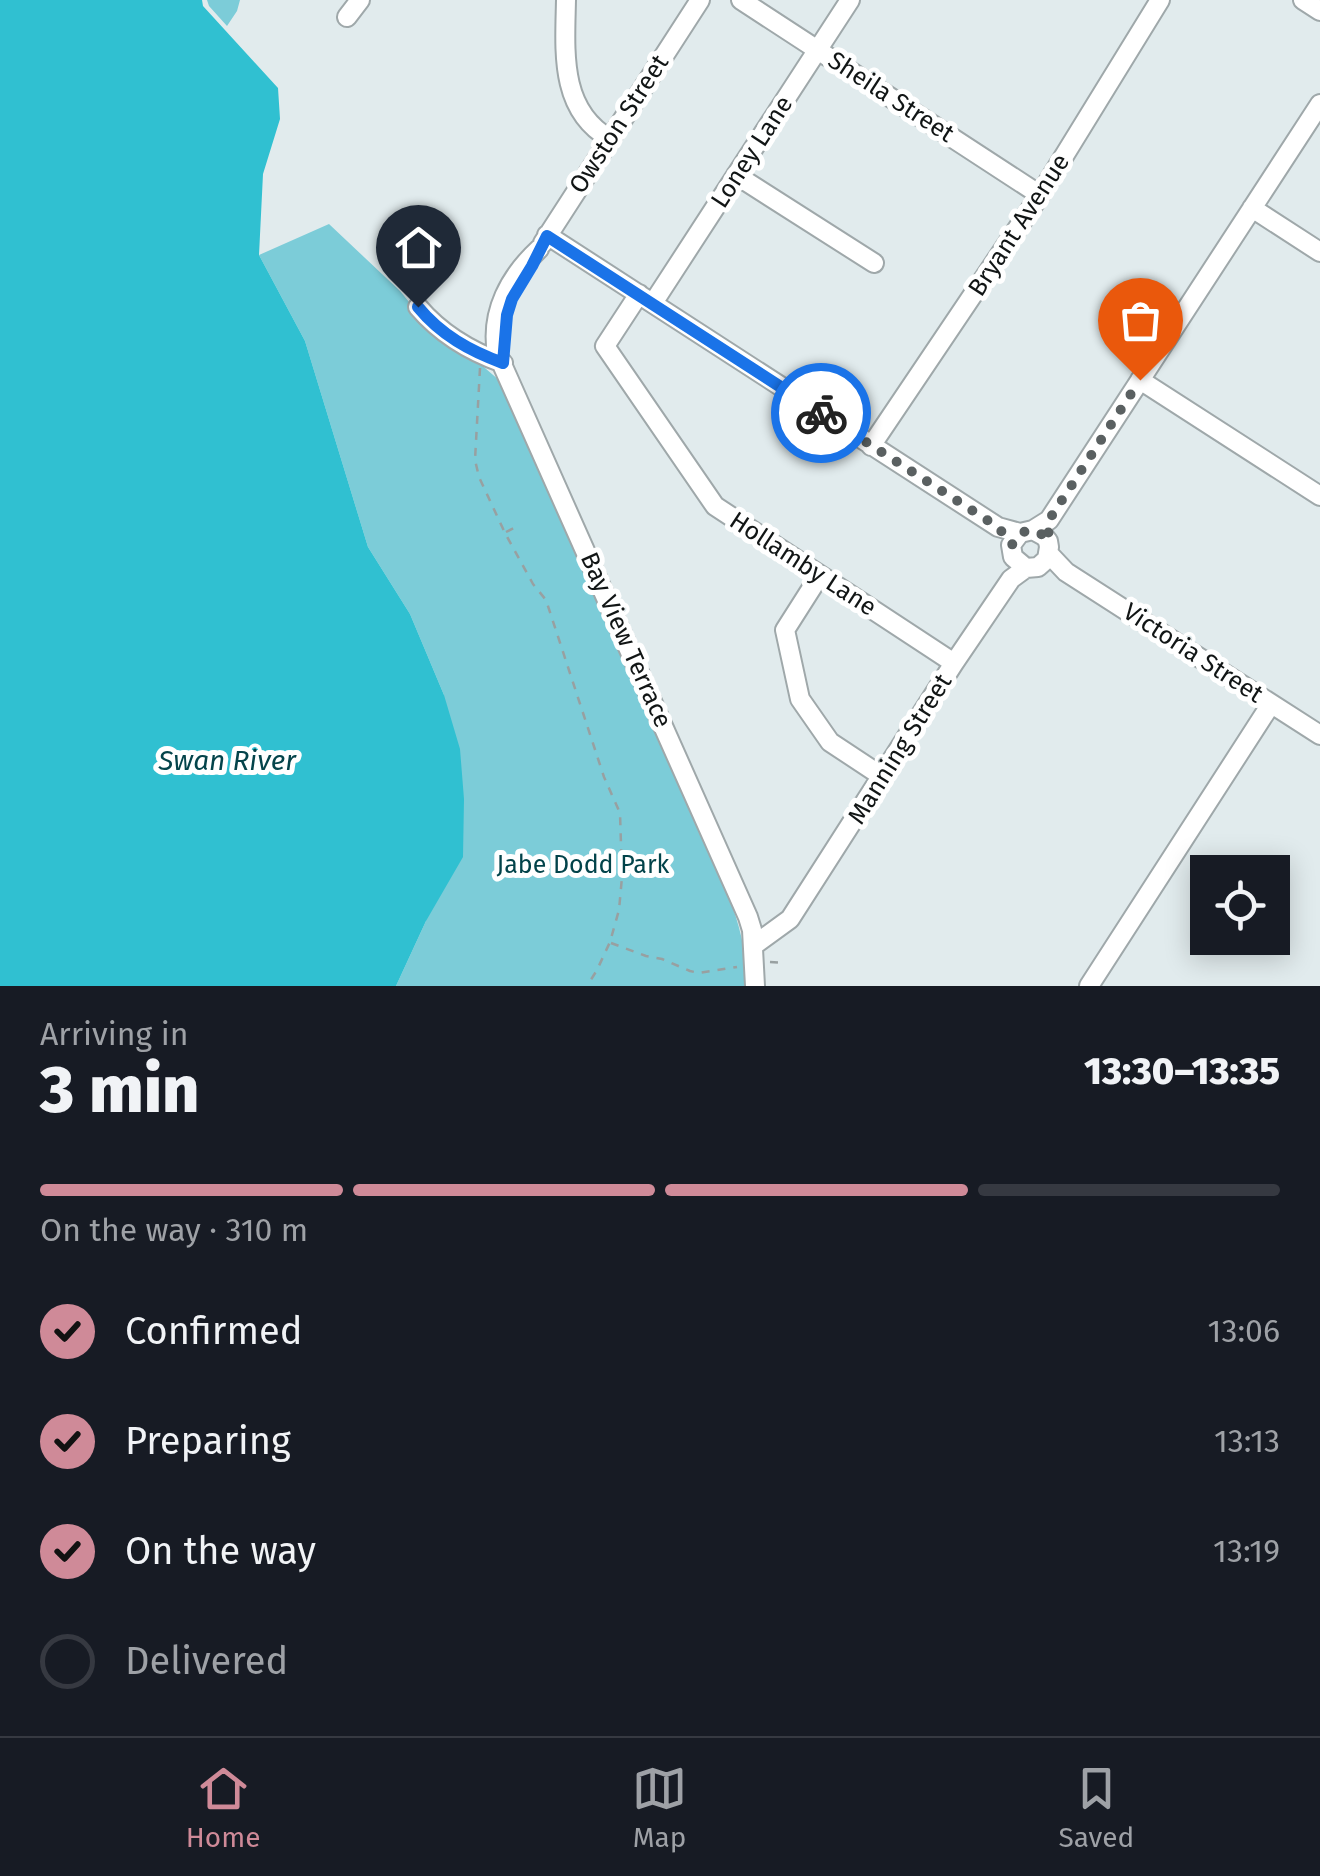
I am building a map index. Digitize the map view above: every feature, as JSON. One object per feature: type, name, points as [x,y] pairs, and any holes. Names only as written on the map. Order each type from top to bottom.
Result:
[{"type":"street","points":[[347,16],[360,0]]},
{"type":"street","points":[[566,0],[568,81],[588,124],[614,133]]},
{"type":"street","name":"Owston Street","points":[[502,323],[501,302],[510,284],[543,242],[700,0]]},
{"type":"street","name":"Sheila Street","points":[[742,0],[1040,194]]},
{"type":"street","name":"Loney Lane","points":[[646,298],[736,176],[850,0]]},
{"type":"street","name":"Bryant Avenue","points":[[871,446],[1040,194],[1160,0]]},
{"type":"street","points":[[1302,0],[1320,12]]},
{"type":"street","name":"Manning Street","points":[[760,945],[790,919],[1320,104]]},
{"type":"street","points":[[736,176],[874,264]]},
{"type":"street","points":[[1252,208],[1320,252]]},
{"type":"street","points":[[543,242],[646,298],[1030,549]]},
{"type":"street","name":"Hollamby Lane","points":[[646,298],[605,346],[715,506],[954,663]]},
{"type":"street","points":[[418,307],[432,324],[483,357],[503,363]]},
{"type":"street","name":"Bay View Terrace","points":[[502,323],[503,363],[760,945],[766,986]]},
{"type":"street","points":[[1140,380],[1320,496]]},
{"type":"street","name":"Victoria Street","points":[[1030,549],[1320,735]]},
{"type":"street","points":[[820,575],[785,630],[800,699],[830,742],[883,777]]},
{"type":"street","points":[[1089,986],[1271,704]]},
{"type":"street","name":"Bay View Terrace","points":[[755,986],[760,945]]},
{"type":"path","points":[[483,357],[477,398],[479,476],[533,584],[546,600],[604,778],[620,814],[619,910],[598,970],[586,986]]},
{"type":"path","points":[[505,532],[520,524]]},
{"type":"path","points":[[610,942],[699,972],[760,945]]},
{"type":"green space","points":[[207,0],[240,0],[227,26]]},
{"type":"green space","name":"Jabe Dodd Park","points":[[329,224],[400,291],[432,330],[500,381],[730,897],[749,986],[396,986],[426,921],[444,695],[410,614],[368,547],[305,341],[259,255]]},
{"type":"water","name":"Swan River","points":[[0,0],[202,0],[203,6],[278,88],[280,119],[263,174],[259,255],[305,341],[368,547],[410,614],[444,695],[460,749],[463,857],[426,921],[396,986],[0,986]]},
{"type":"way so far","points":[[821,413],[998,527],[1012,545],[1016,536],[1028,530],[1039,532],[1048,541],[1049,520],[1140,380]]},
{"type":"route","points":[[418,307],[432,324],[465,347],[503,363],[512,299],[547,236],[821,413]]}]
